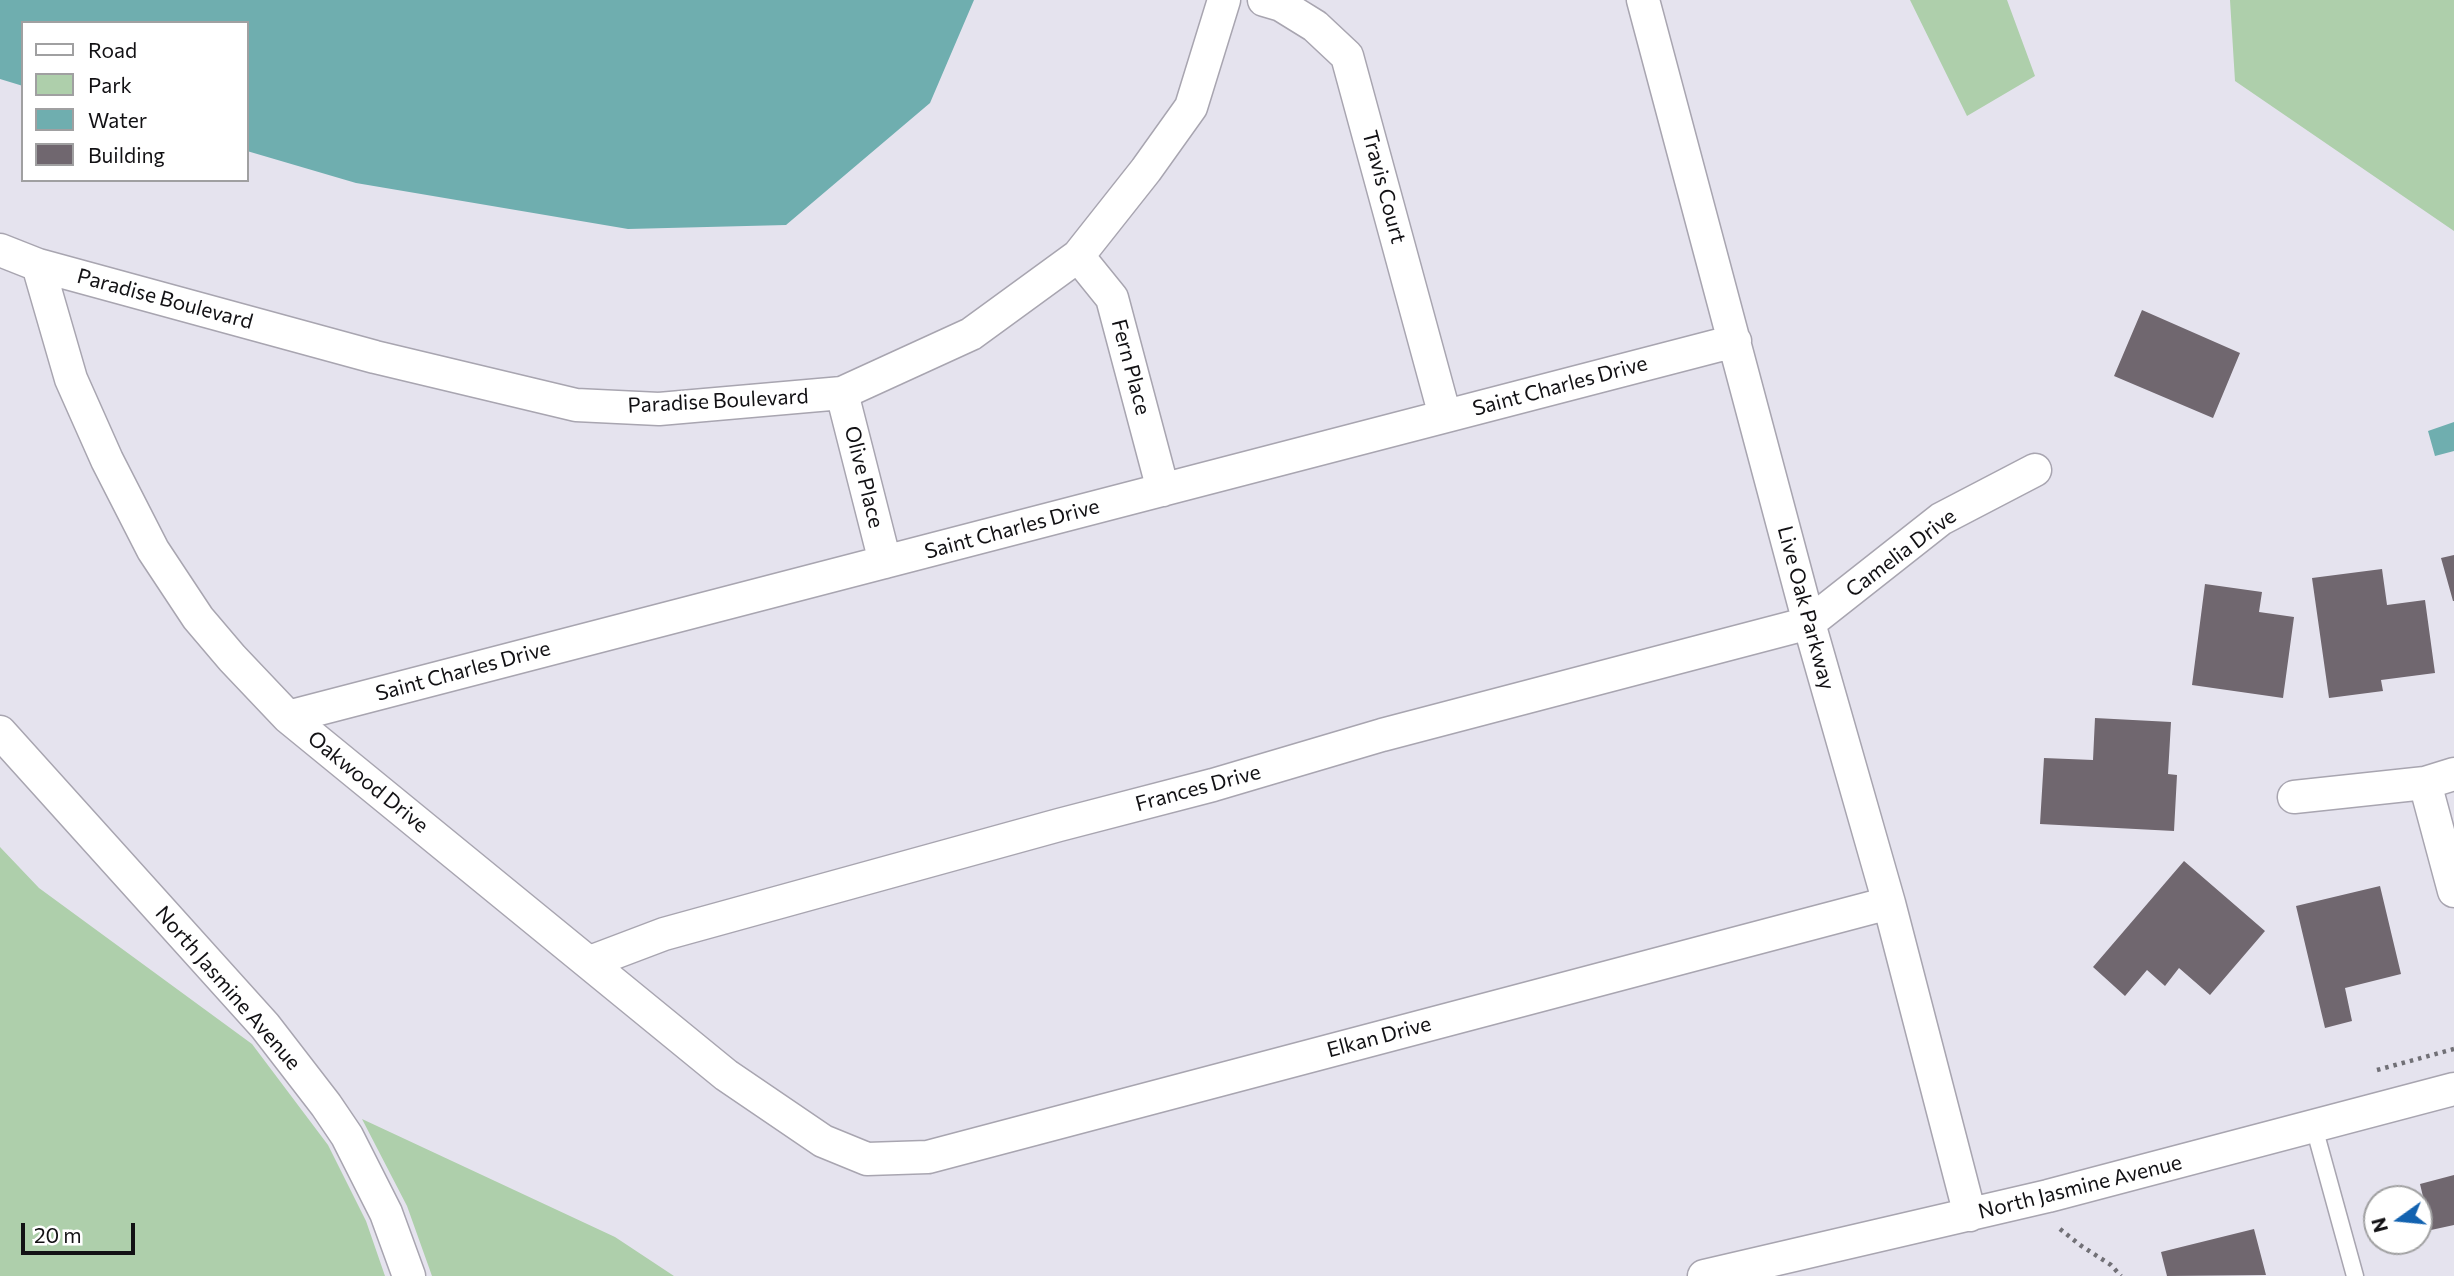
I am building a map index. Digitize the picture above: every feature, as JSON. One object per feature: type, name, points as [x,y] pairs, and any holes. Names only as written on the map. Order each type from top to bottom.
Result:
[{"type":"street","name":"Paradise Boulevard","points":[[0,250],[38,265],[375,357],[576,405],[659,409],[842,393],[971,334],[1078,256],[1146,170],[1191,107],[1224,0]]},
{"type":"street","name":"Travis Court","points":[[1265,0],[1281,5],[1315,26],[1347,56],[1445,416]]},
{"type":"street","name":"Live Oak Parkway","points":[[1643,0],[1809,623],[1889,903],[1970,1215]]},
{"type":"street","name":"Fern Place","points":[[1078,256],[1112,298],[1163,489]]},
{"type":"street","name":"Oakwood Drive","points":[[38,265],[71,379],[107,460],[153,550],[198,618],[232,658],[288,717],[726,1075],[824,1141],[867,1159]]},
{"type":"street","name":"Saint Charles Drive","points":[[288,717],[1735,341]]},
{"type":"street","name":"Olive Place","points":[[842,393],[885,562]]},
{"type":"street","name":"Camelia Drive","points":[[1809,623],[1941,519],[2035,470]]},
{"type":"street","name":"Frances Drive","points":[[590,962],[664,934],[1213,785],[1382,735],[1809,623]]},
{"type":"street","name":"North Jasmine Avenue","points":[[0,732],[265,1026],[326,1105],[347,1136],[386,1213],[409,1276]]},
{"type":"street","points":[[2294,797],[2440,778],[2454,891]]},
{"type":"street","name":"Elkan Drive","points":[[867,1159],[928,1157],[1889,903]]},
{"type":"street","name":"North Jasmine Avenue","points":[[1704,1276],[1970,1215],[2454,1089]]},
{"type":"lane","points":[[2314,1127],[2355,1276]]},
{"type":"green space","points":[[1910,0],[2007,0],[2035,76],[1967,116]]},
{"type":"green space","points":[[2230,0],[2454,0],[2454,231],[2235,81]]},
{"type":"green space","points":[[0,847],[39,888],[252,1044],[328,1145],[366,1221],[385,1276],[0,1276]]},
{"type":"green space","points":[[362,1119],[615,1237],[674,1276],[432,1276],[407,1206]]},
{"type":"water","points":[[0,0],[974,0],[930,103],[786,225],[628,229],[356,183],[248,151],[248,21],[21,21],[21,85],[0,79]]},
{"type":"water","points":[[2454,422],[2454,451],[2435,456],[2428,431]]},
{"type":"building","points":[[2142,310],[2240,353],[2213,418],[2114,376]]},
{"type":"building","points":[[2454,555],[2454,601],[2453,601],[2441,558]]},
{"type":"building","points":[[2382,569],[2387,605],[2425,600],[2435,673],[2381,680],[2383,691],[2329,698],[2312,578]]},
{"type":"building","points":[[2205,584],[2262,592],[2259,612],[2294,617],[2283,698],[2192,685]]},
{"type":"building","points":[[2095,718],[2171,722],[2168,774],[2177,775],[2174,831],[2040,824],[2044,758],[2093,760]]},
{"type":"building","points":[[2184,861],[2265,931],[2210,995],[2179,968],[2165,986],[2147,970],[2125,996],[2093,967]]},
{"type":"building","points":[[2380,886],[2401,974],[2345,988],[2352,1021],[2325,1028],[2296,906]]},
{"type":"building","points":[[2454,1175],[2454,1225],[2433,1230],[2433,1185],[2420,1184]]},
{"type":"building","points":[[2254,1229],[2266,1275],[2167,1276],[2161,1252]]}]
